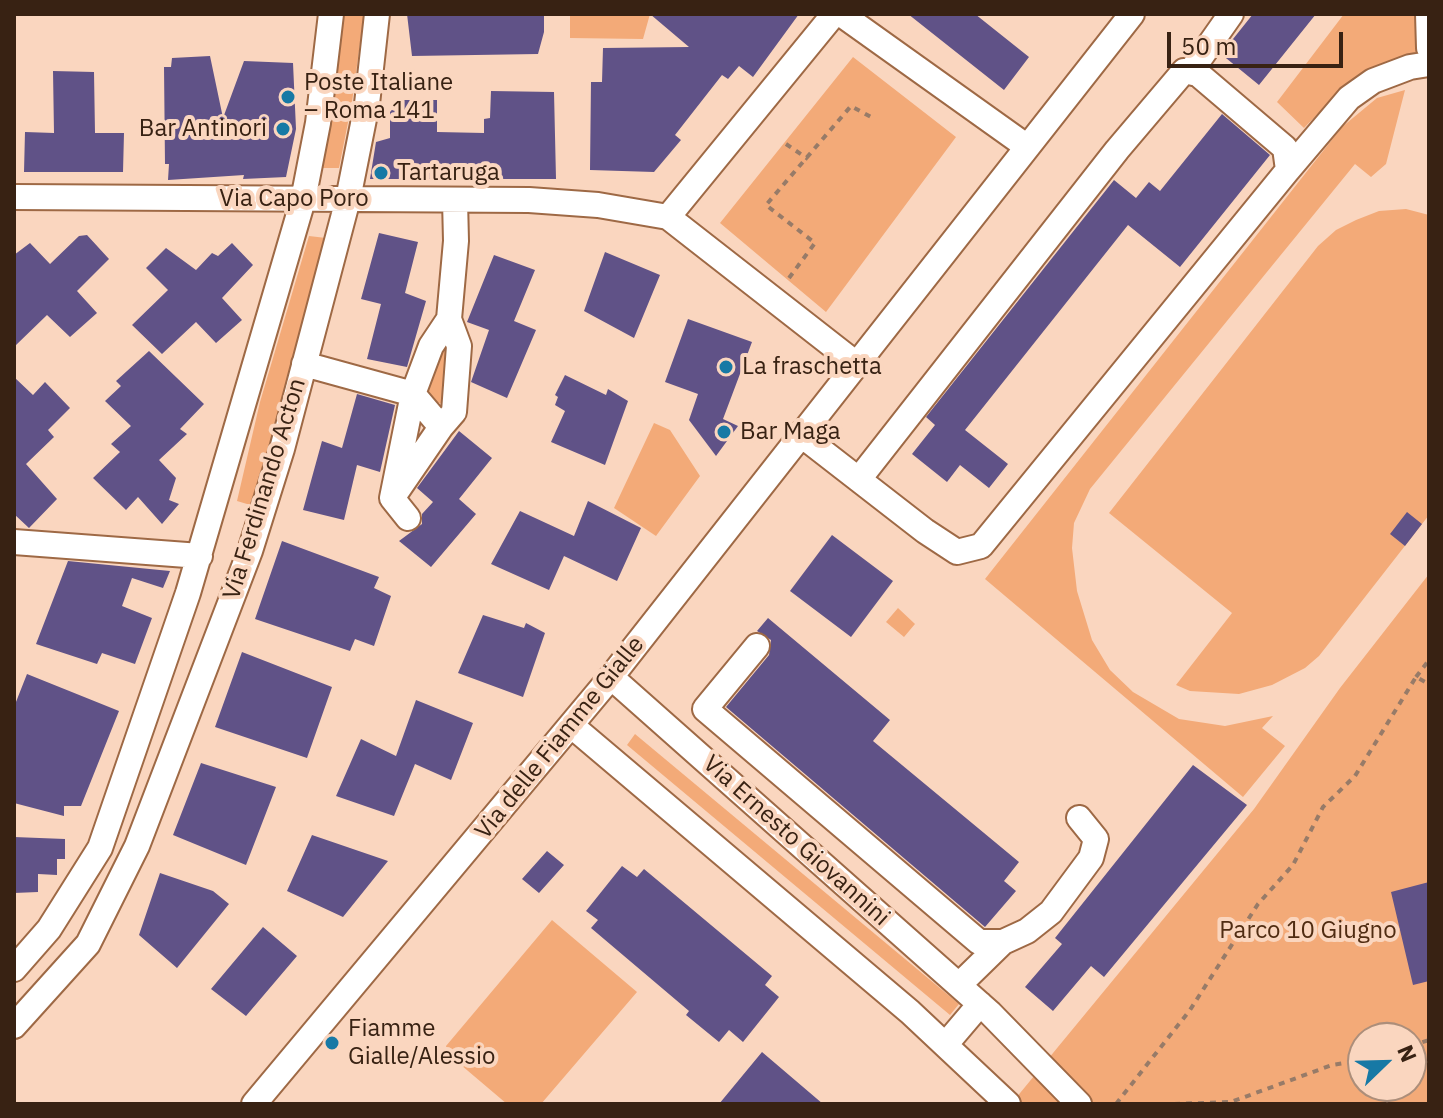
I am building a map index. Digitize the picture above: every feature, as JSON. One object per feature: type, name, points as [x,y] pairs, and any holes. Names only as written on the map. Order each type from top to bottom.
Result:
[{"type":"street","name":"Via Ferdinando Acton","points":[[14,969],[49,929],[100,848],[200,556],[303,200],[318,123],[331,14]]},
{"type":"street","name":"Via Ferdinando Acton","points":[[14,1026],[88,944],[137,846],[234,595],[267,498],[348,199],[367,104],[377,14]]},
{"type":"street","points":[[834,14],[668,217],[855,363]]},
{"type":"street","points":[[841,14],[1026,146],[1132,14]]},
{"type":"street","points":[[1191,71],[1231,14]]},
{"type":"street","points":[[1428,14],[1429,48]]},
{"type":"street","points":[[800,434],[957,552],[981,546],[1349,98],[1373,81],[1410,67],[1429,64]]},
{"type":"street","points":[[859,479],[1117,150],[1184,71],[1191,71],[1285,148],[1288,170]]},
{"type":"street","name":"Via delle Fiamme Gialle","points":[[254,1104],[572,726],[1026,146]]},
{"type":"street","name":"Via Capo Poro","points":[[14,197],[548,200],[668,217]]},
{"type":"street","points":[[392,498],[454,412],[460,362],[459,346],[449,319],[455,254],[455,200]]},
{"type":"street","points":[[392,498],[413,394],[431,346],[449,319]]},
{"type":"street","points":[[304,364],[413,394],[441,427]]},
{"type":"street","points":[[392,498],[408,518]]},
{"type":"street","name":"Via Ferdinando Acton","points":[[14,542],[200,556]]},
{"type":"street","points":[[757,646],[705,709],[979,942],[1003,942]]},
{"type":"street","name":"Via Ernesto Giovannini","points":[[611,677],[980,1004],[1079,1104]]},
{"type":"street","points":[[572,726],[946,1044],[1008,1104]]},
{"type":"street","points":[[959,985],[1003,942],[1027,931],[1051,912],[1091,858],[1096,839],[1079,818]]},
{"type":"street","points":[[946,1044],[980,1004]]},
{"type":"path","points":[[789,278],[815,243],[766,205],[851,106],[871,117]]},
{"type":"path","points":[[786,144],[808,159]]},
{"type":"path","points":[[1116,1104],[1190,1010],[1258,904],[1293,865],[1323,807],[1355,776],[1429,660]]},
{"type":"path","points":[[1416,677],[1429,684]]},
{"type":"path","points":[[1174,1104],[1231,1102],[1332,1065],[1347,1063]]},
{"type":"green space","points":[[343,14],[364,14],[352,102],[339,168],[321,168]]},
{"type":"green space","points":[[570,14],[650,14],[643,39],[570,38]]},
{"type":"green space","points":[[1344,14],[1420,14],[1419,56],[1342,89],[1304,128],[1277,102]]},
{"type":"green space","points":[[853,57],[956,137],[826,312],[720,223]]},
{"type":"green space","points":[[1405,90],[1386,164],[1371,177],[1355,164],[1090,489],[1074,523],[1072,548],[1077,591],[1092,640],[1110,670],[1133,692],[1179,719],[1225,726],[1273,716],[1262,728],[1285,746],[1243,797],[985,579],[1342,127],[1377,98]]},
{"type":"green space","points":[[1406,209],[1429,215],[1429,515],[1319,656],[1305,668],[1272,685],[1239,694],[1190,691],[1176,685],[1232,613],[1109,513],[1318,246],[1336,230],[1356,220],[1379,211]]},
{"type":"green space","points":[[309,236],[326,238],[257,507],[237,501],[260,402]]},
{"type":"green space","points":[[442,346],[458,350],[443,404],[426,400]]},
{"type":"green space","points":[[654,423],[670,430],[700,476],[656,536],[614,508]]},
{"type":"green space","name":"Parco 10 Giugno","points":[[1429,574],[1429,1104],[1011,1104],[1254,809],[1340,688]]},
{"type":"green space","points":[[898,608],[915,624],[904,637],[886,622]]},
{"type":"green space","points":[[635,734],[959,1004],[950,1015],[627,745]]},
{"type":"green space","points":[[552,920],[637,992],[541,1104],[507,1104],[448,1054],[446,1046]]},
{"type":"building","points":[[407,14],[544,14],[544,32],[538,54],[412,56]]},
{"type":"building","points":[[650,14],[799,14],[753,77],[739,66],[728,79],[722,75],[675,135],[681,140],[654,172],[590,170],[591,82],[602,82],[603,48],[689,47]]},
{"type":"building","points":[[908,14],[975,14],[1029,57],[1004,90]]},
{"type":"building","points":[[1253,14],[1316,14],[1259,85],[1221,54]]},
{"type":"building","points":[[210,56],[223,118],[244,61],[293,63],[296,129],[286,177],[243,179],[244,175],[168,180],[169,164],[165,164],[164,67],[171,67],[172,58]]},
{"type":"building","points":[[53,71],[94,72],[95,133],[124,133],[123,172],[24,172],[25,132],[54,133]]},
{"type":"building","points":[[491,91],[554,92],[556,179],[370,179],[376,142],[390,138],[390,112],[401,100],[437,100],[437,132],[484,133],[484,119],[490,118]]},
{"type":"building","points":[[1222,114],[1270,155],[1180,267],[1128,225],[965,430],[1008,464],[989,488],[960,465],[947,482],[912,454],[935,425],[926,417],[1114,180],[1136,198],[1149,182],[1160,191]]},
{"type":"building","points":[[379,233],[418,242],[405,293],[426,301],[407,367],[367,359],[381,304],[361,299]]},
{"type":"building","points":[[87,235],[109,259],[77,291],[97,313],[70,337],[47,315],[14,347],[14,255],[30,243],[50,264],[79,236]]},
{"type":"building","points":[[232,243],[253,265],[222,298],[242,320],[216,343],[196,322],[162,354],[132,325],[168,290],[146,268],[166,248],[196,270],[212,253],[218,256]]},
{"type":"building","points":[[605,252],[660,275],[634,338],[584,311]]},
{"type":"building","points":[[494,255],[535,270],[514,321],[536,330],[507,398],[471,382],[489,330],[467,322]]},
{"type":"building","points":[[688,319],[752,342],[723,419],[738,426],[716,456],[689,420],[698,394],[665,382]]},
{"type":"building","points":[[149,351],[204,404],[180,429],[187,434],[159,460],[176,478],[169,500],[179,504],[162,524],[138,497],[126,510],[93,478],[120,452],[111,444],[131,426],[105,401],[121,386],[116,381]]},
{"type":"building","points":[[565,375],[606,395],[608,389],[628,401],[605,465],[551,442],[565,411],[555,405],[558,397],[555,395]]},
{"type":"building","points":[[14,377],[33,395],[45,382],[70,408],[48,430],[54,437],[26,464],[57,499],[29,528],[14,514]]},
{"type":"building","points":[[357,394],[395,405],[380,472],[357,465],[344,520],[303,510],[322,441],[342,448]]},
{"type":"building","points":[[459,431],[492,458],[459,499],[476,514],[431,567],[399,541],[422,524],[422,514],[433,502],[417,488]]},
{"type":"building","points":[[588,501],[641,528],[617,581],[564,556],[549,590],[491,564],[520,511],[574,536]]},
{"type":"building","points":[[1407,512],[1422,524],[1405,546],[1390,534]]},
{"type":"building","points":[[832,535],[893,581],[851,637],[790,591]]},
{"type":"building","points":[[282,541],[379,577],[374,588],[391,596],[374,646],[355,639],[350,651],[255,619]]},
{"type":"building","points":[[68,561],[170,571],[163,588],[132,578],[122,606],[152,618],[135,664],[102,653],[97,664],[36,644]]},
{"type":"building","points":[[483,615],[524,628],[526,623],[545,633],[523,697],[458,673]]},
{"type":"building","points":[[768,618],[890,720],[873,741],[1019,862],[1004,881],[1016,891],[985,927],[726,707],[769,655],[771,640],[757,631]]},
{"type":"building","points":[[242,652],[332,687],[307,758],[215,727]]},
{"type":"building","points":[[27,674],[119,711],[81,806],[64,806],[64,816],[14,803],[14,707]]},
{"type":"building","points":[[416,700],[473,723],[451,780],[415,764],[394,816],[336,796],[361,739],[396,756]]},
{"type":"building","points":[[201,763],[276,787],[246,865],[173,835]]},
{"type":"building","points":[[1193,765],[1247,805],[1104,977],[1091,966],[1053,1011],[1025,987],[1062,944],[1055,938]]},
{"type":"building","points":[[312,835],[388,861],[343,917],[287,891]]},
{"type":"building","points":[[14,837],[65,839],[65,859],[57,859],[57,875],[38,874],[38,892],[14,893]]},
{"type":"building","points":[[547,851],[564,865],[539,893],[522,879]]},
{"type":"building","points":[[622,866],[637,877],[644,869],[772,976],[765,985],[779,997],[743,1042],[729,1030],[719,1042],[686,1015],[689,1011],[591,928],[598,920],[586,911]]},
{"type":"building","points":[[160,873],[213,891],[229,904],[177,968],[139,935]]},
{"type":"building","points":[[1429,882],[1429,981],[1413,985],[1391,892]]},
{"type":"building","points":[[263,927],[297,956],[246,1016],[211,989]]},
{"type":"building","points":[[762,1052],[823,1104],[719,1104]]},
{"type":"place","name":"Poste Italiane – Roma 141","points":[[288,97]]},
{"type":"place","name":"Bar Antinori","points":[[283,129]]},
{"type":"place","name":"Tartaruga","points":[[381,173]]},
{"type":"place","name":"La fraschetta","points":[[726,367]]},
{"type":"place","name":"Bar Maga","points":[[724,432]]},
{"type":"place","name":"Fiamme Gialle/Alessio","points":[[332,1043]]}]
